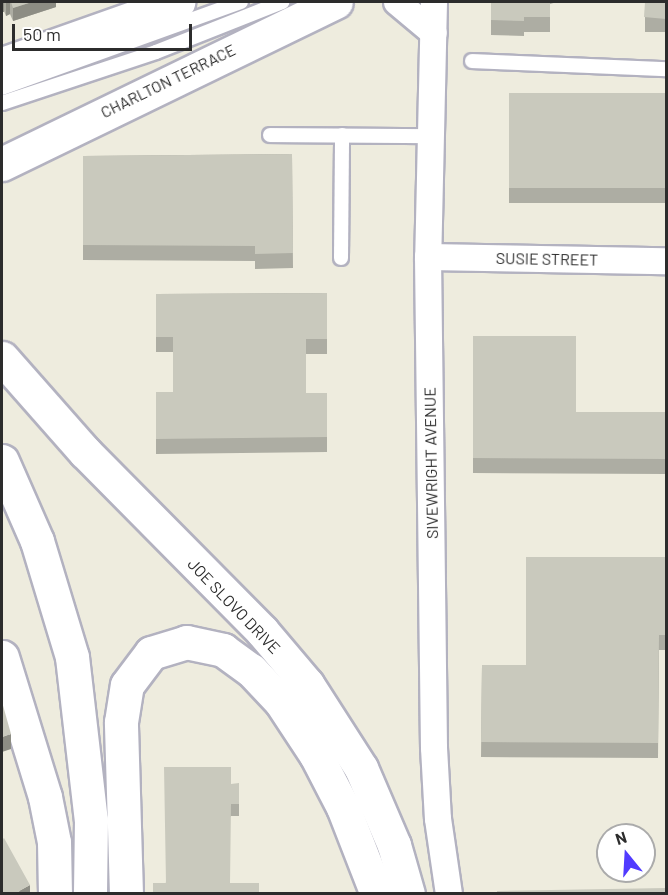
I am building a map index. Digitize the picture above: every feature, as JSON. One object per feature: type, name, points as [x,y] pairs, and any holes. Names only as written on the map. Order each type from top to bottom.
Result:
[{"type":"main road","points":[[2,64],[178,2]]},
{"type":"main road","name":"CHARLTON TERRACE","points":[[2,164],[336,2]]},
{"type":"main road","name":"JOE SLOVO DRIVE","points":[[2,358],[101,469],[262,631],[307,684],[361,768],[394,845],[408,894]]},
{"type":"main road","points":[[2,461],[37,541],[72,657],[91,820],[90,894]]},
{"type":"main road","points":[[126,894],[121,722],[127,685],[151,653],[186,642],[223,650],[251,670],[281,702],[315,754],[343,807],[376,894]]},
{"type":"main road","points":[[2,657],[45,797],[54,842],[55,894]]},
{"type":"street","points":[[397,2],[434,33]]},
{"type":"street","name":"SIVEWRIGHT AVENUE","points":[[434,2],[428,257],[434,748],[438,819],[449,894]]},
{"type":"street","name":"SUSIE STREET","points":[[428,257],[666,261]]},
{"type":"lane","points":[[2,88],[146,39],[242,2]]},
{"type":"lane","points":[[2,103],[156,52],[282,2]]},
{"type":"lane","points":[[472,61],[666,69]]},
{"type":"lane","points":[[270,135],[431,136]]},
{"type":"lane","points":[[340,258],[342,135]]},
{"type":"building","points":[[11,2],[32,2],[13,8]]},
{"type":"building","points":[[491,2],[550,2],[550,17],[524,17],[524,21],[491,20]]},
{"type":"building","points":[[645,2],[666,2],[666,19],[644,17]]},
{"type":"building","points":[[509,93],[666,93],[666,188],[509,188]]},
{"type":"building","points":[[292,154],[293,253],[255,254],[255,246],[83,245],[83,156]]},
{"type":"building","points":[[327,293],[327,339],[306,339],[306,393],[327,393],[327,437],[156,439],[156,392],[173,392],[173,337],[156,337],[156,294]]},
{"type":"building","points":[[473,336],[576,336],[576,412],[666,412],[666,459],[473,458]]},
{"type":"building","points":[[526,557],[666,557],[666,635],[659,635],[658,743],[481,742],[482,665],[526,665]]},
{"type":"building","points":[[2,702],[11,734],[2,737]]},
{"type":"building","points":[[164,767],[231,767],[231,784],[239,783],[239,804],[231,804],[230,883],[259,883],[259,894],[153,894],[153,883],[166,883]]},
{"type":"building","points":[[4,838],[30,885],[19,891],[21,894],[2,894],[2,840]]},
{"type":"building","points":[[666,888],[666,894],[497,894],[497,891]]}]
